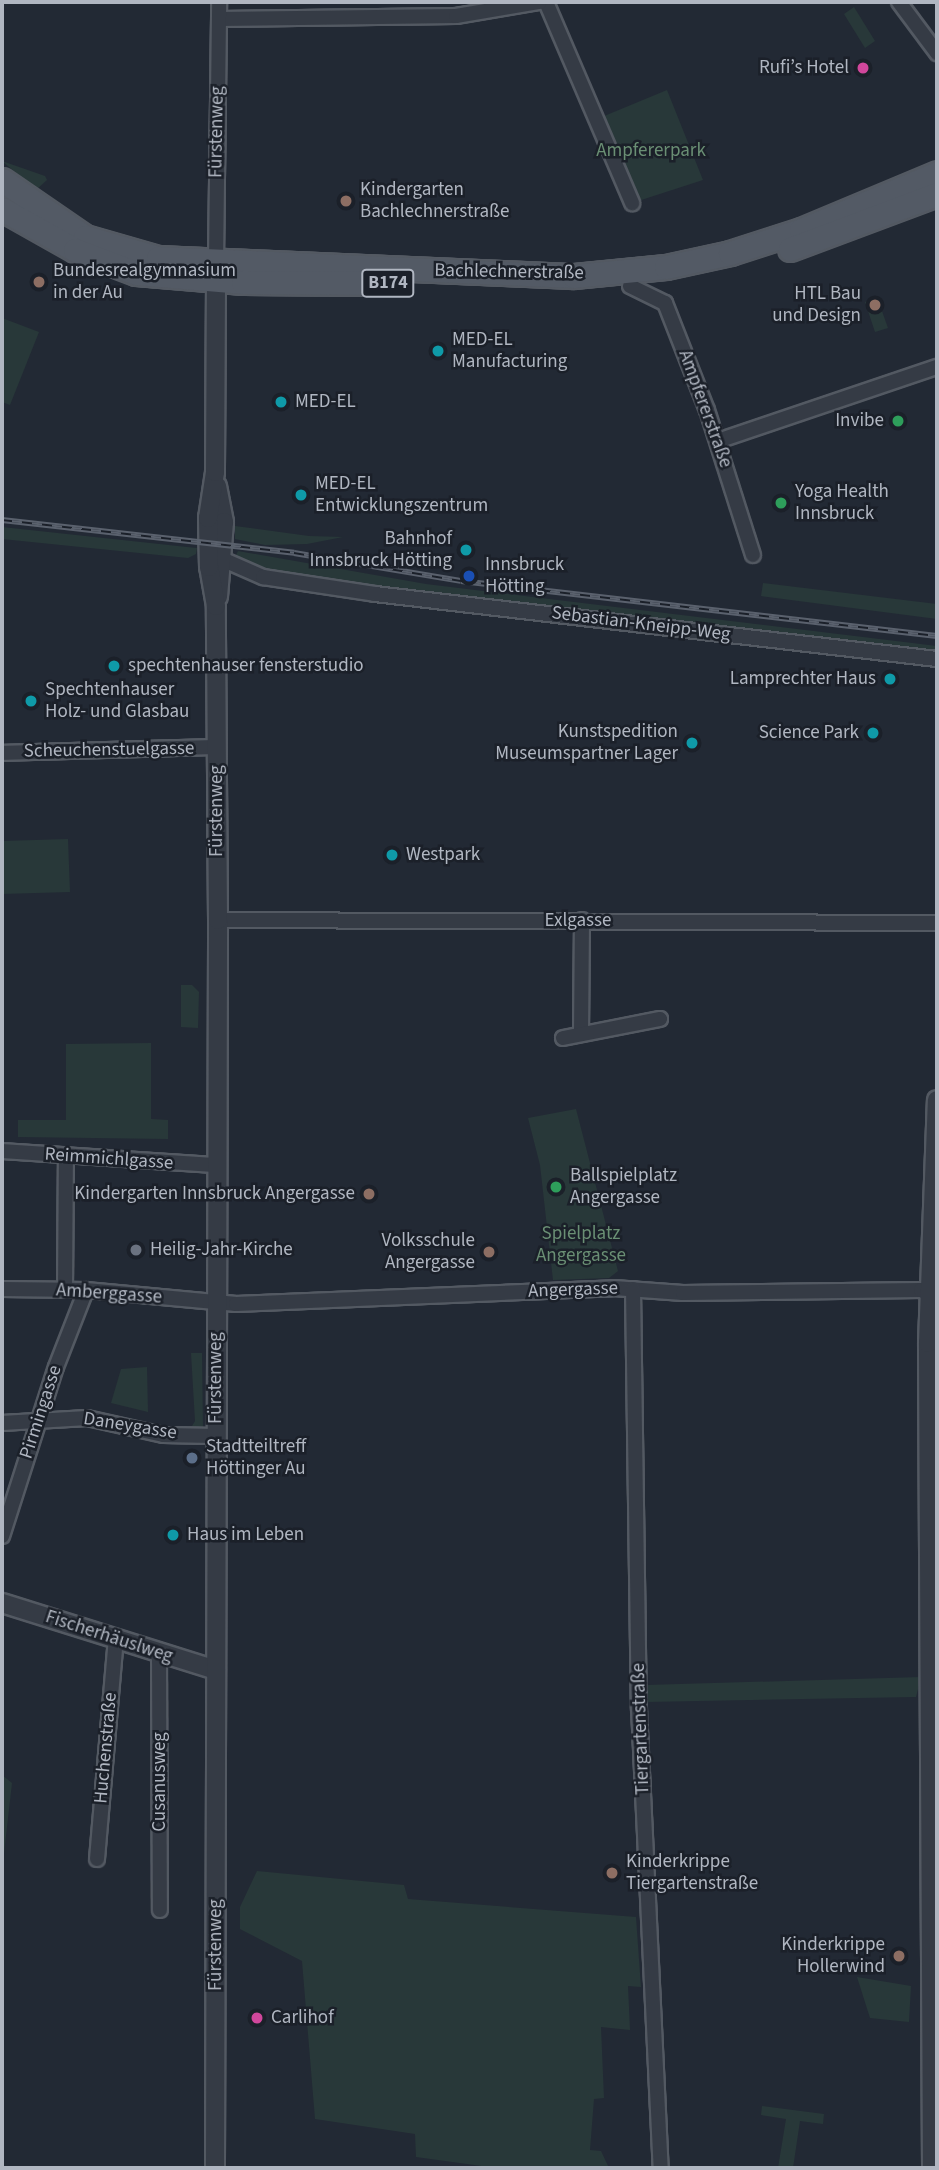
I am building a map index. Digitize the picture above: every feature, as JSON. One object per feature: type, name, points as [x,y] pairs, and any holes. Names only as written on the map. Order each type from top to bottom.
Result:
[{"type":"main road","name":"Bachlechnerstraße","points":[[2,209],[38,232],[107,264],[136,273],[575,276],[666,267],[730,253],[801,230],[937,173]]},
{"type":"main road","name":"Bachlechnerstraße","points":[[2,180],[60,222],[104,246],[216,272],[561,290],[630,286],[734,267],[863,225],[937,194]]},
{"type":"street","name":"Fürstenweg","points":[[217,2162],[215,1165],[218,920],[216,606],[208,557],[215,472],[219,2]]},
{"type":"street","points":[[219,19],[456,16],[540,2]]},
{"type":"street","points":[[546,2],[632,203]]},
{"type":"street","points":[[899,2],[937,53]]},
{"type":"street","name":"Ampfererstraße","points":[[630,286],[665,303],[718,441],[753,555]]},
{"type":"street","points":[[718,441],[937,366]]},
{"type":"street","name":"Fürstenweg","points":[[215,472],[224,522],[224,561],[216,606]]},
{"type":"street","name":"Sebastian-Kneipp-Weg","points":[[224,561],[263,577],[375,594],[937,659]]},
{"type":"street","name":"Scheuchenstuelgasse","points":[[2,753],[217,747]]},
{"type":"street","name":"Exlgasse","points":[[218,920],[937,923]]},
{"type":"street","points":[[581,1034],[582,920]]},
{"type":"street","points":[[564,1038],[660,1019]]},
{"type":"street","points":[[932,2168],[930,1294],[937,1100]]},
{"type":"street","name":"Reimmichlgasse","points":[[2,1151],[215,1165]]},
{"type":"street","points":[[65,1290],[66,1156]]},
{"type":"street","name":"Angergasse","points":[[216,1303],[633,1289],[921,1290],[930,1294]]},
{"type":"street","name":"Tiergartenstraße","points":[[633,1289],[639,1708],[660,2168]]},
{"type":"street","name":"Amberggasse","points":[[2,1290],[86,1290],[216,1303]]},
{"type":"street","name":"Pirmingasse","points":[[2,1536],[38,1422],[86,1290]]},
{"type":"street","name":"Daneygasse","points":[[2,1423],[88,1418],[163,1435],[216,1436]]},
{"type":"street","name":"Fischerhäuslweg","points":[[2,1603],[216,1670]]},
{"type":"street","name":"Huchenstraße","points":[[97,1858],[116,1638]]},
{"type":"street","name":"Cusanusweg","points":[[159,1654],[160,1910]]},
{"type":"green space","points":[[854,7],[875,41],[865,48],[844,14]]},
{"type":"green space","name":"Ampfererpark","points":[[667,90],[703,180],[632,203],[597,119]]},
{"type":"green space","points":[[2,161],[45,176],[47,180],[36,190]]},
{"type":"green space","points":[[877,297],[888,328],[875,332],[865,302]]},
{"type":"green space","points":[[2,318],[39,332],[10,405],[2,402]]},
{"type":"green space","points":[[235,526],[309,536],[343,537],[307,544],[265,545],[235,539]]},
{"type":"green space","points":[[2,527],[197,548],[196,554],[188,558],[2,539]]},
{"type":"green space","points":[[238,551],[426,584],[937,646],[937,653],[396,590],[254,569],[235,557]]},
{"type":"green space","points":[[763,583],[937,604],[937,619],[761,596]]},
{"type":"green space","points":[[68,839],[70,892],[2,894],[2,841]]},
{"type":"green space","points":[[181,985],[192,985],[199,992],[198,1028],[181,1027]]},
{"type":"green space","points":[[151,1043],[151,1119],[168,1120],[168,1139],[18,1137],[18,1120],[66,1120],[66,1044]]},
{"type":"green space","name":"Spielplatz Angergasse","points":[[576,1109],[618,1271],[609,1278],[553,1280],[540,1165],[528,1118]]},
{"type":"green space","points":[[191,1353],[202,1353],[203,1428],[192,1426],[195,1421]]},
{"type":"green space","points":[[147,1367],[148,1412],[111,1403],[121,1369]]},
{"type":"green space","points":[[921,1677],[916,1697],[646,1702],[646,1685]]},
{"type":"green space","points":[[2,1775],[12,1783],[2,1871]]},
{"type":"green space","points":[[257,1871],[404,1885],[408,1899],[636,1917],[641,1987],[628,1986],[630,2030],[601,2027],[604,2098],[594,2099],[590,2150],[601,2151],[609,2168],[496,2168],[416,2157],[415,2134],[315,2119],[302,1961],[240,1929],[240,1907]]},
{"type":"green space","points":[[857,1977],[911,1986],[909,2022],[870,2018]]},
{"type":"green space","points":[[762,2106],[824,2114],[823,2124],[800,2121],[793,2168],[778,2168],[786,2119],[761,2115]]},
{"type":"railway","points":[[2,520],[294,553],[461,581],[937,636]]},
{"type":"place","name":"Rufi’s Hotel","points":[[863,68]]},
{"type":"place","name":"Kindergarten Bachlechnerstraße","points":[[346,201]]},
{"type":"place","name":"Bundesrealgymnasium in der Au","points":[[39,282]]},
{"type":"place","name":"HTL Bau und Design","points":[[875,305]]},
{"type":"place","name":"MED-EL Manufacturing","points":[[438,351]]},
{"type":"place","name":"MED-EL","points":[[281,402]]},
{"type":"place","name":"Invibe","points":[[898,421]]},
{"type":"place","name":"MED-EL Entwicklungszentrum","points":[[301,495]]},
{"type":"place","name":"Yoga Health Innsbruck","points":[[781,503]]},
{"type":"place","name":"Bahnhof Innsbruck Hötting","points":[[466,550]]},
{"type":"place","name":"Innsbruck Hötting","points":[[469,576]]},
{"type":"place","name":"spechtenhauser fensterstudio","points":[[114,666]]},
{"type":"place","name":"Lamprechter Haus","points":[[890,679]]},
{"type":"place","name":"Spechtenhauser Holz- und Glasbau","points":[[31,701]]},
{"type":"place","name":"Science Park","points":[[873,733]]},
{"type":"place","name":"Kunstspedition Museumspartner Lager","points":[[692,743]]},
{"type":"place","name":"Westpark","points":[[392,855]]},
{"type":"place","name":"Ballspielplatz Angergasse","points":[[556,1187]]},
{"type":"place","name":"Kindergarten Innsbruck Angergasse","points":[[369,1194]]},
{"type":"place","name":"Heilig-Jahr-Kirche","points":[[136,1250]]},
{"type":"place","name":"Volksschule Angergasse","points":[[489,1252]]},
{"type":"place","name":"Stadtteiltreff Höttinger Au","points":[[192,1458]]},
{"type":"place","name":"Haus im Leben","points":[[173,1535]]},
{"type":"place","name":"Kinderkrippe Tiergartenstraße","points":[[612,1873]]},
{"type":"place","name":"Kinderkrippe Hollerwind","points":[[899,1956]]},
{"type":"place","name":"Carlihof","points":[[257,2018]]}]
